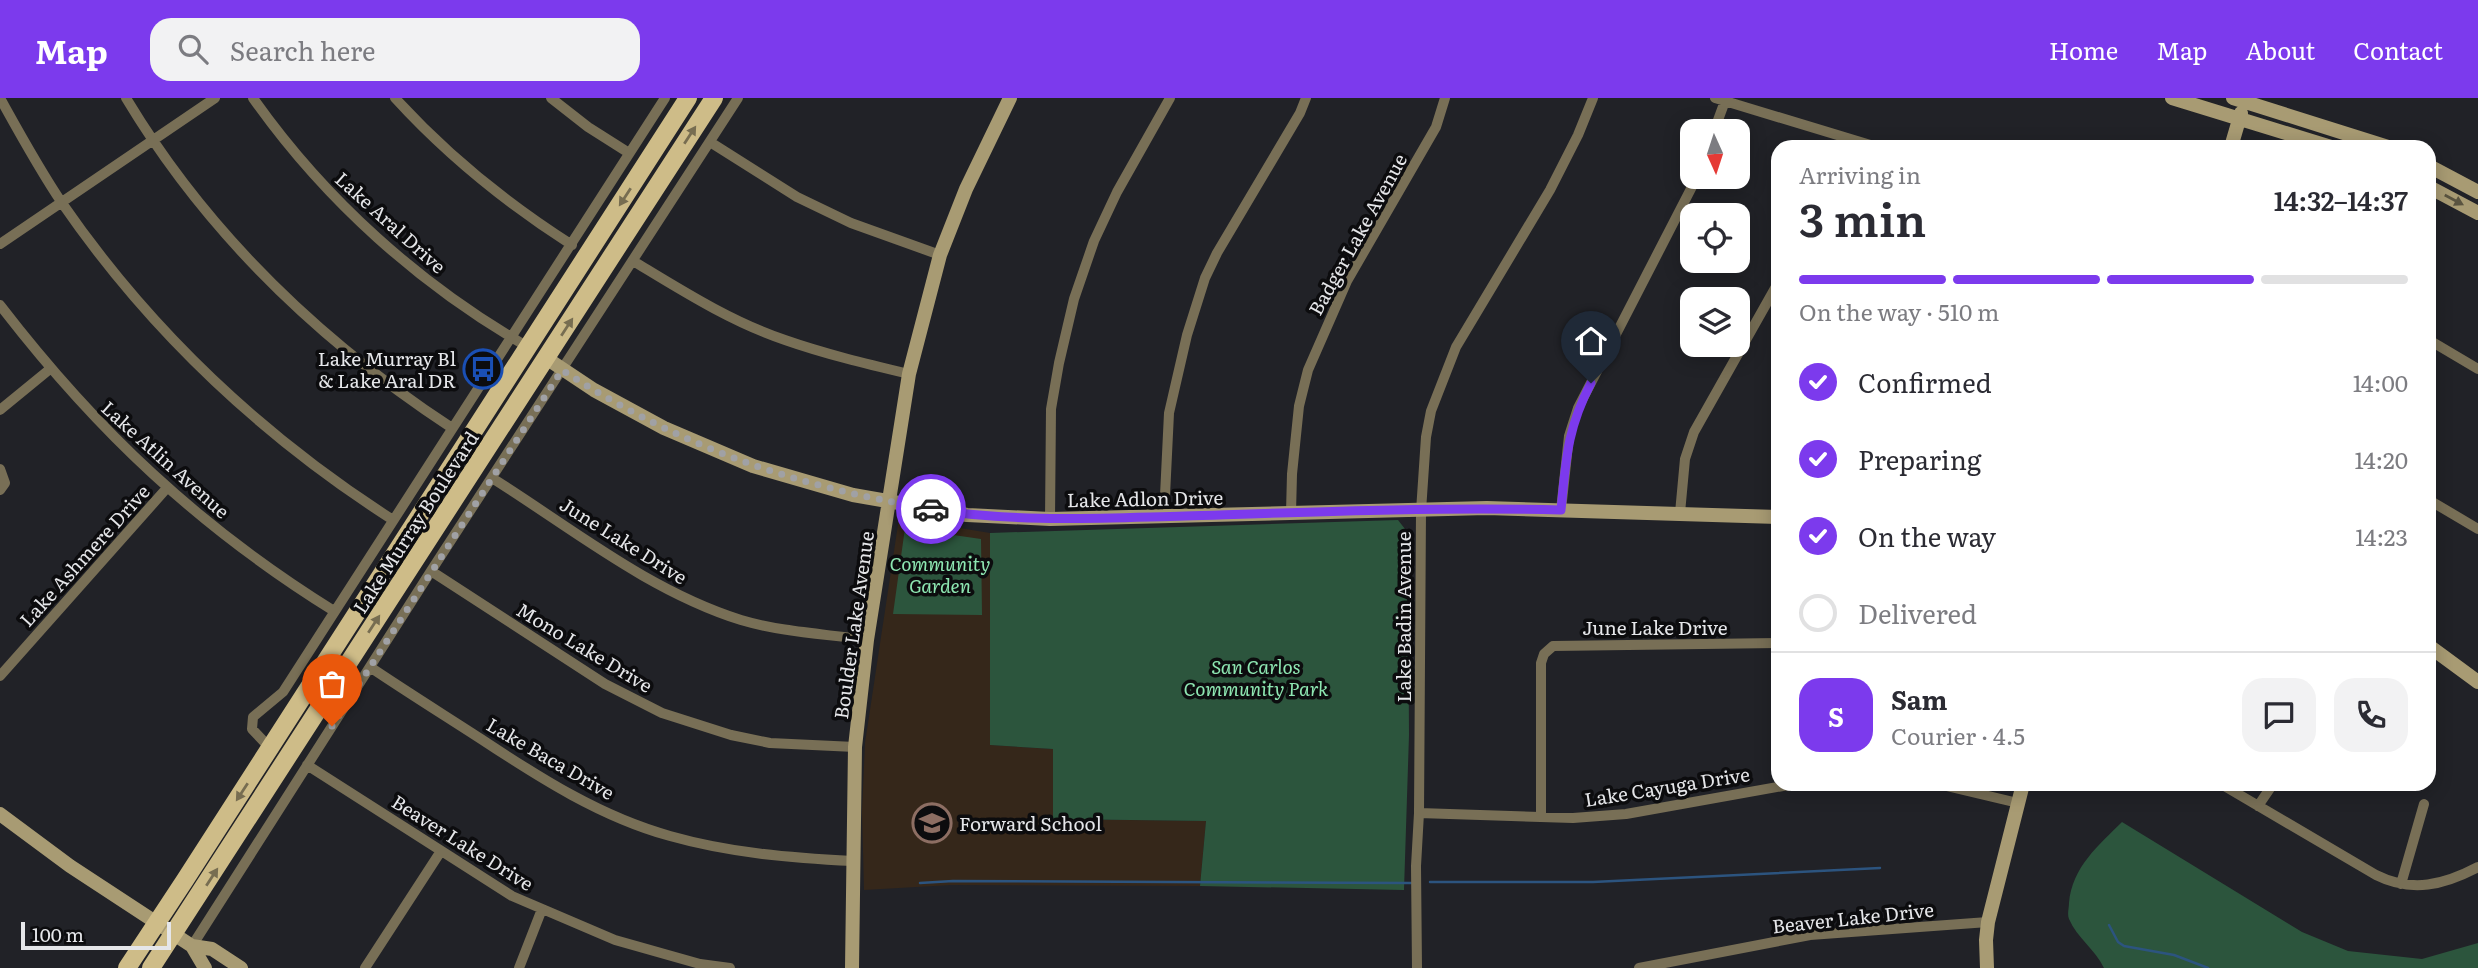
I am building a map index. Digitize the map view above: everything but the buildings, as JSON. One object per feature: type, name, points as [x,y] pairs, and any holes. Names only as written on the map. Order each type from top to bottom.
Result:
[{"type":"main road","name":"Lake Murray Boulevard","points":[[127,968],[688,98]]},
{"type":"main road","name":"Lake Murray Boulevard","points":[[151,968],[714,98]]},
{"type":"main road","points":[[546,320],[546,358]]},
{"type":"main road","points":[[528,347],[530,384]]},
{"type":"street","points":[[0,98],[62,202],[146,313],[210,379],[298,454],[393,520]]},
{"type":"street","points":[[126,98],[153,141],[215,222],[274,286],[379,378],[452,428]]},
{"type":"street","points":[[0,244],[215,98]]},
{"type":"street","name":"Lake Aral Drive","points":[[253,98],[303,162],[366,228],[435,286],[528,347]]},
{"type":"street","points":[[395,98],[439,144],[489,187],[572,245]]},
{"type":"street","points":[[551,98],[629,153]]},
{"type":"street","name":"Lake Murray Boulevard","points":[[270,748],[252,729],[253,717],[283,692],[665,98]]},
{"type":"street","name":"Lake Murray Boulevard","points":[[192,946],[738,98]]},
{"type":"street","name":"Boulder Lake Avenue","points":[[852,968],[855,747],[867,640],[909,374],[940,255],[966,189],[1010,98]]},
{"type":"street","points":[[1050,519],[1051,409],[1061,350],[1074,299],[1105,216],[1170,98]]},
{"type":"street","points":[[1164,516],[1169,413],[1186,335],[1201,290],[1217,253],[1300,113],[1306,98]]},
{"type":"street","name":"Badger Lake Avenue","points":[[1291,513],[1297,418],[1308,370],[1343,288],[1436,127],[1446,98]]},
{"type":"street","name":"Lake Badin Avenue","points":[[1417,968],[1421,511],[1426,436],[1431,411],[1456,347],[1550,190],[1593,98]]},
{"type":"street","points":[[2172,98],[2308,140]]},
{"type":"street","points":[[1716,119],[1720,99],[1854,140]]},
{"type":"street","points":[[2233,140],[2241,99],[2367,140]]},
{"type":"street","points":[[1837,140],[1838,135]]},
{"type":"street","points":[[710,142],[797,197],[851,223],[940,255]]},
{"type":"street","points":[[2436,170],[2478,192]]},
{"type":"street","points":[[1561,510],[1569,436],[1578,408],[1691,189]]},
{"type":"street","points":[[2436,191],[2478,213]]},
{"type":"street","points":[[633,261],[678,289],[741,322],[784,340],[909,374]]},
{"type":"street","points":[[1680,513],[1685,459],[1694,432],[1771,295]]},
{"type":"street","name":"Lake Atlin Avenue","points":[[0,305],[50,369],[106,431],[166,489],[264,566],[334,611]]},
{"type":"street","points":[[2436,344],[2478,369]]},
{"type":"street","name":"Lake Adlon Drive","points":[[546,358],[624,407],[673,433],[723,454],[804,483],[967,515],[1050,519],[1488,508],[1771,517]]},
{"type":"street","points":[[0,410],[50,369]]},
{"type":"street","points":[[0,469],[5,482],[0,490]]},
{"type":"street","name":"June Lake Drive","points":[[492,478],[648,579],[691,601],[744,621],[867,640]]},
{"type":"street","name":"Lake Ashmere Drive","points":[[0,676],[166,489]]},
{"type":"street","points":[[2436,504],[2478,529]]},
{"type":"street","name":"Mono Lake Drive","points":[[431,571],[605,684],[662,713],[731,735],[770,743],[855,747]]},
{"type":"street","name":"June Lake Drive","points":[[1541,817],[1541,663],[1544,654],[1553,646],[1771,643]]},
{"type":"street","points":[[2436,651],[2478,682]]},
{"type":"street","name":"Lake Baca Drive","points":[[370,667],[552,784],[644,828],[728,850],[791,858],[853,861]]},
{"type":"street","name":"Beaver Lake Drive","points":[[307,765],[512,896],[615,940],[700,964],[730,968]]},
{"type":"street","name":"Lake Cayuga Drive","points":[[1419,813],[1573,818],[1626,814],[1771,788]]},
{"type":"street","points":[[1967,791],[2018,803]]},
{"type":"street","points":[[1987,968],[1988,922],[2021,791]]},
{"type":"street","points":[[2233,791],[2376,875],[2401,884],[2423,886],[2444,883],[2478,867]]},
{"type":"street","points":[[2258,806],[2268,791]]},
{"type":"street","points":[[2401,884],[2424,804]]},
{"type":"street","points":[[0,814],[71,866],[192,946],[212,949],[241,968]]},
{"type":"street","points":[[365,968],[441,851]]},
{"type":"street","points":[[519,968],[542,909]]},
{"type":"street","name":"Beaver Lake Drive","points":[[1639,968],[1810,935],[1988,922]]},
{"type":"street","points":[[192,946],[205,968]]},
{"type":"shaded area","points":[[899,518],[990,533],[990,745],[1053,749],[1054,819],[1206,821],[1200,886],[951,885],[864,890],[862,812],[865,743]]},
{"type":"green space","name":"San Carlos Community Park","points":[[1398,520],[1405,529],[1408,575],[1409,735],[1404,890],[1200,886],[1206,821],[1053,819],[1053,749],[990,745],[990,533]]},
{"type":"green space","name":"Community Garden","points":[[905,528],[981,539],[982,615],[893,614]]},
{"type":"green space","points":[[2122,822],[2302,932],[2348,951],[2422,959],[2478,943],[2478,968],[2104,968],[2072,926],[2068,917],[2069,903],[2075,878],[2081,868],[2096,848]]},
{"type":"waterway","points":[[1430,882],[1593,882],[1880,868]]},
{"type":"waterway","points":[[920,883],[1411,883]]},
{"type":"waterway","points":[[2109,925],[2118,942],[2124,946],[2174,955],[2208,968]]},
{"type":"way so far","points":[[332,726],[562,370],[607,398],[673,433],[753,466],[804,483],[853,495],[931,509]]},
{"type":"place","name":"Lake Murray Bl & Lake Aral DR","points":[[483,369]]},
{"type":"place","name":"Forward School","points":[[932,823]]},
{"type":"route","points":[[931,509],[967,515],[1050,519],[1488,508],[1561,510],[1569,436],[1578,408],[1591,383]]}]
